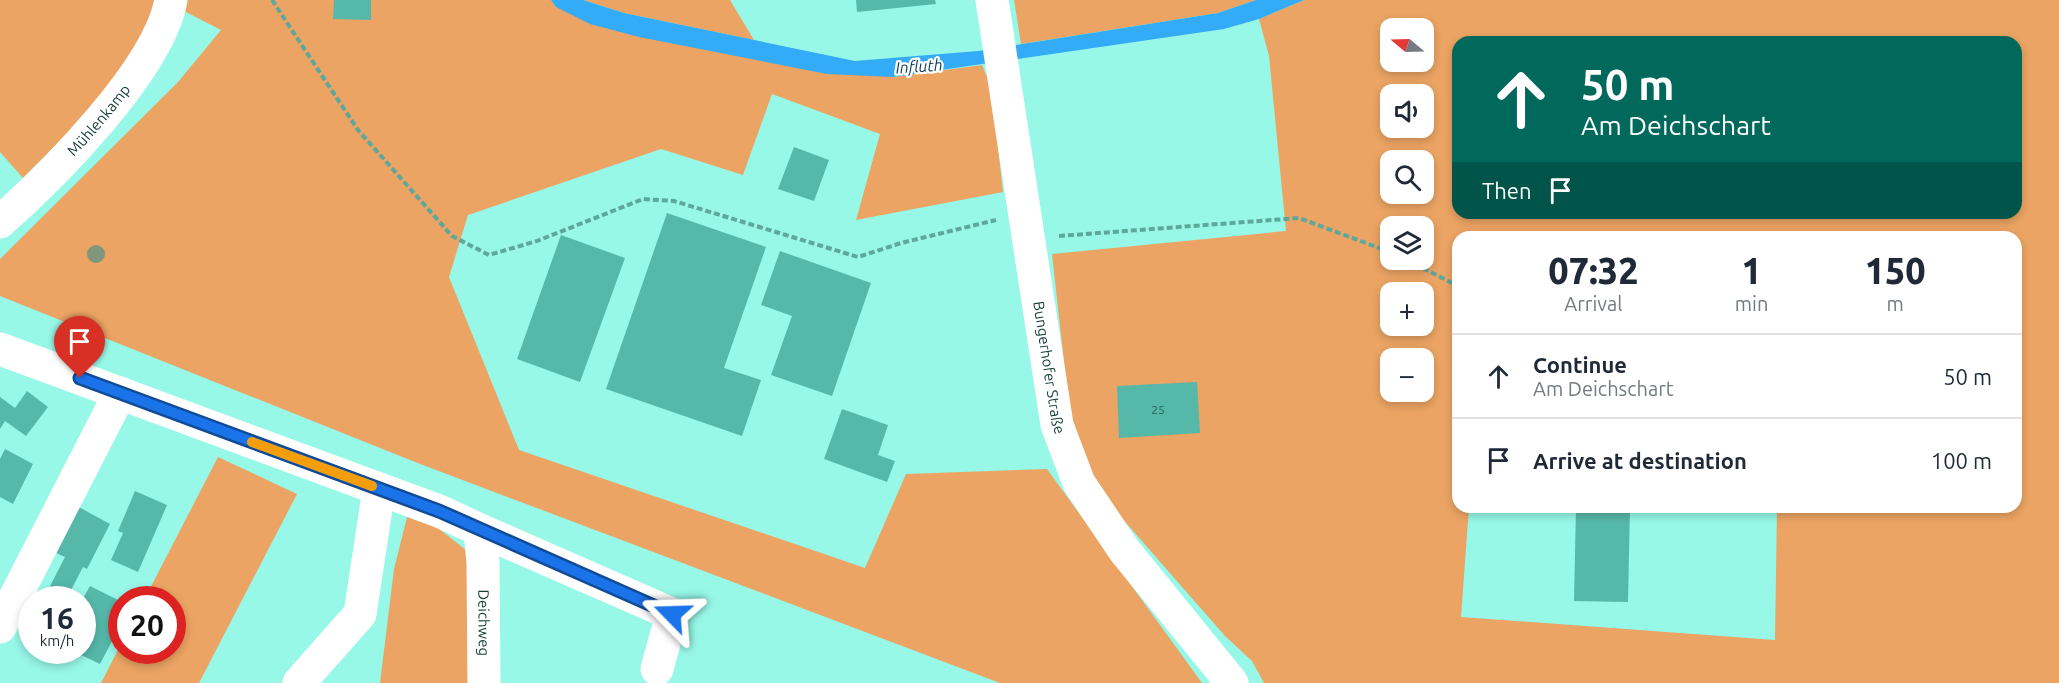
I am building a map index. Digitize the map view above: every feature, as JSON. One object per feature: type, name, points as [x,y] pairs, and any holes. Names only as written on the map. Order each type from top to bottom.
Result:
[{"type":"street","name":"Mühlenkamp","points":[[0,222],[71,153],[147,61],[169,11],[171,0]]},
{"type":"street","name":"Bungerhofer Straße","points":[[992,0],[1057,425],[1079,483],[1124,550],[1232,683]]},
{"type":"street","points":[[0,348],[439,511],[672,614],[657,669]]},
{"type":"street","points":[[0,627],[120,393]]},
{"type":"street","points":[[299,683],[360,614],[379,489]]},
{"type":"street","name":"Deichweg","points":[[480,530],[483,562],[484,683]]},
{"type":"path","points":[[272,0],[358,130],[452,236],[489,255],[537,241],[643,199],[674,201],[858,257],[901,243],[1027,226],[1299,218],[1380,248]]},
{"type":"path","points":[[1427,270],[1452,283]]},
{"type":"shaded area","points":[[0,0],[158,0],[116,85],[23,178],[0,152]]},
{"type":"shaded area","points":[[186,0],[551,0],[556,7],[893,77],[982,65],[991,86],[1003,192],[856,220],[880,134],[772,94],[743,175],[661,149],[468,215],[449,277],[519,450],[865,568],[906,474],[1047,469],[1202,683],[1000,683],[415,462],[0,296],[0,259],[178,82],[221,30],[184,11]]},
{"type":"shaded area","points":[[583,0],[730,0],[754,40],[624,13]]},
{"type":"shaded area","points":[[1014,0],[1256,0],[1218,13],[1021,44]]},
{"type":"shaded area","points":[[1304,0],[2059,0],[2059,683],[1264,683],[1252,661],[1225,636],[1099,492],[1070,416],[1052,254],[1286,231],[1269,56],[1259,19]]},
{"type":"shaded area","points":[[218,457],[297,494],[199,683],[101,683],[111,664],[186,664],[186,586],[151,586]]},
{"type":"shaded area","points":[[407,517],[438,528],[471,554],[471,683],[380,683],[394,569]]},
{"type":"water","name":"Influth","points":[[551,0],[583,0],[624,13],[855,61],[978,51],[1218,13],[1256,0],[1304,0],[1259,19],[1224,29],[893,77],[827,74],[639,37],[590,24],[556,7]]},
{"type":"building","points":[[334,0],[371,0],[371,20],[333,19]]},
{"type":"building","points":[[856,0],[935,0],[936,4],[857,12]]},
{"type":"building","points":[[794,147],[829,160],[814,201],[778,189]]},
{"type":"building","points":[[667,213],[766,247],[724,368],[761,380],[742,436],[606,389]]},
{"type":"building","points":[[561,235],[625,258],[580,382],[517,359]]},
{"type":"building","points":[[780,251],[871,283],[832,396],[771,375],[792,316],[761,305]]},
{"type":"building","points":[[1197,382],[1200,433],[1119,438],[1117,386]]},
{"type":"building","points":[[27,391],[48,407],[26,436],[5,421],[0,429],[0,397],[15,408]]},
{"type":"building","points":[[842,409],[888,425],[878,455],[895,461],[887,482],[824,459]]},
{"type":"building","points":[[5,449],[33,464],[13,504],[0,497],[0,459]]},
{"type":"building","points":[[135,491],[167,505],[138,572],[111,560],[123,533],[118,531]]},
{"type":"building","points":[[77,506],[110,524],[87,569],[83,567],[73,586],[50,586],[65,557],[54,552]]},
{"type":"building","points":[[1576,513],[1630,513],[1628,602],[1574,601]]},
{"type":"building","points":[[96,589],[108,595],[108,649],[100,664],[96,662]]},
{"type":"slow traffic","points":[[252,442],[372,486]]},
{"type":"route","points":[[80,378],[439,511],[672,614]]}]
